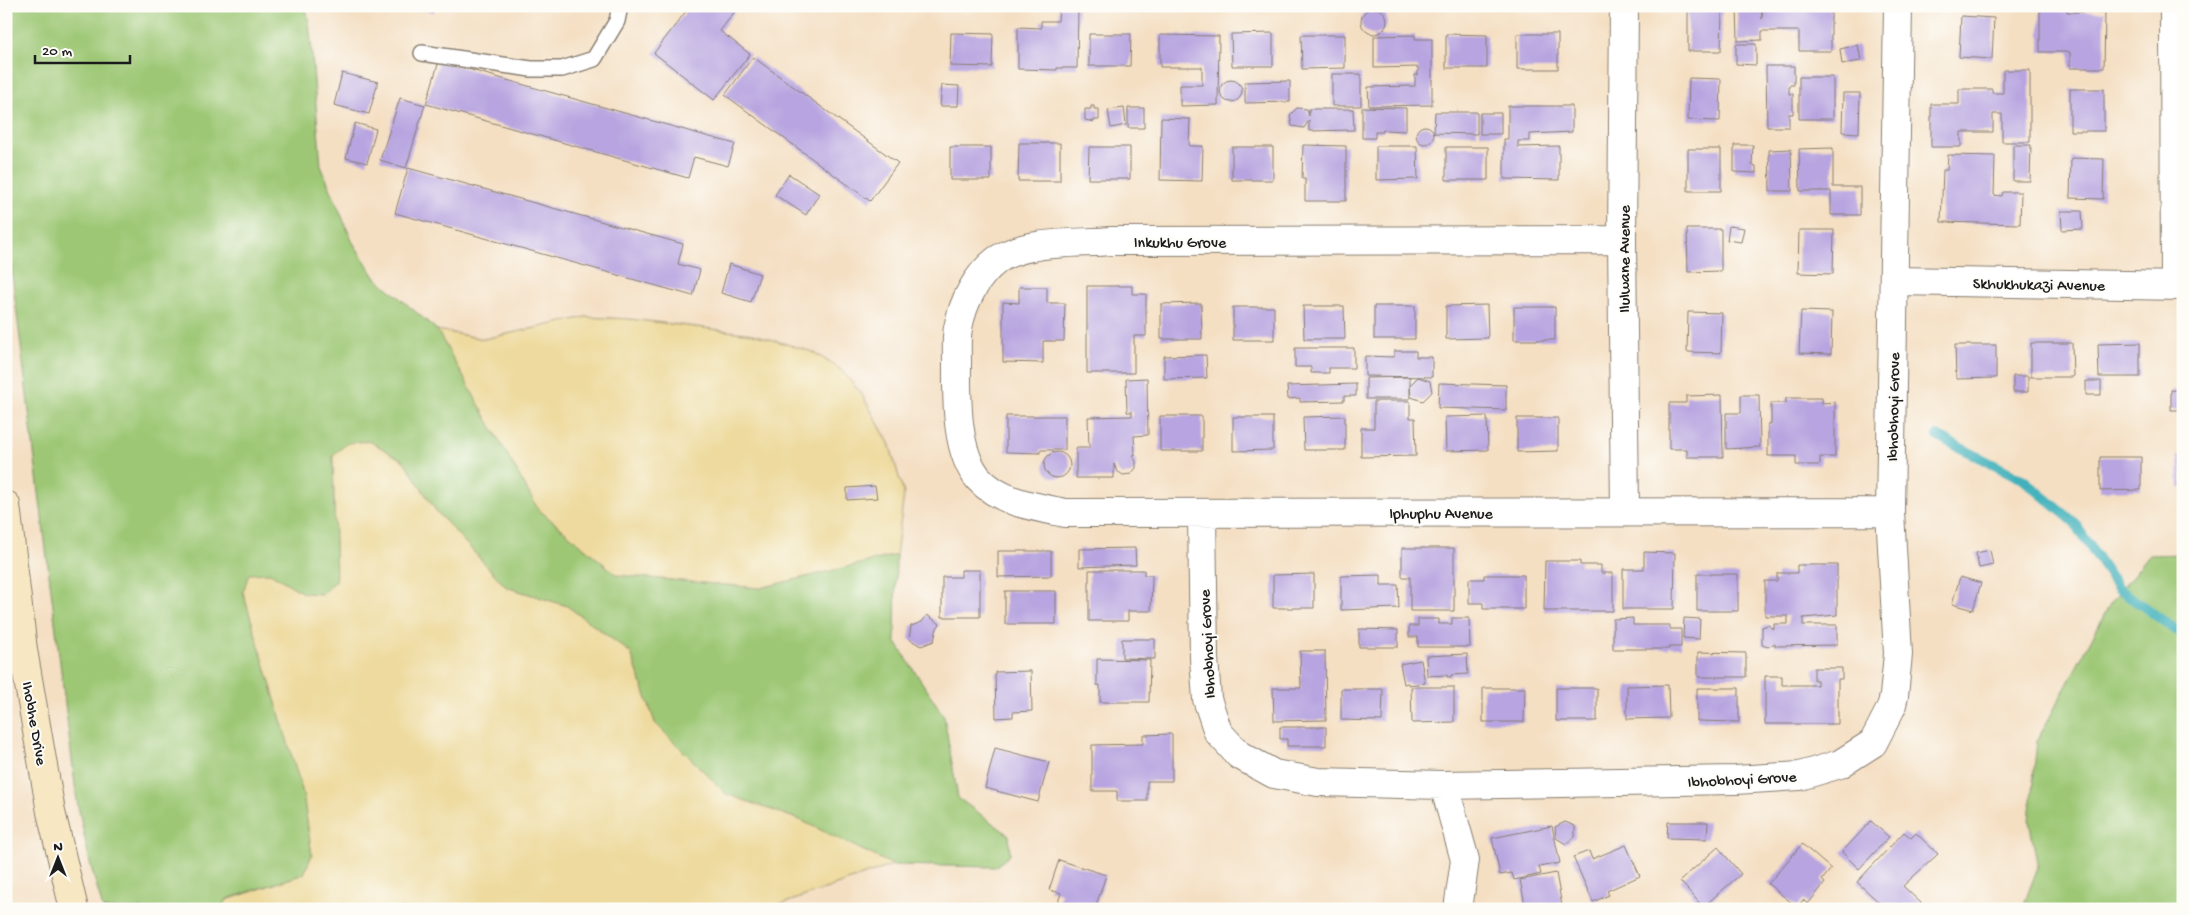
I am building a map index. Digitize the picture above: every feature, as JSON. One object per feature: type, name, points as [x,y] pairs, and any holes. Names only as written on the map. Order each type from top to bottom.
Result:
[{"type":"street","name":"Ilulwane Avenue","points":[[1624,6],[1622,240],[1625,511]]},
{"type":"street","name":"Ibhobhoyi Grove","points":[[1202,514],[1204,658],[1207,699],[1218,732],[1238,755],[1274,774],[1318,782],[1444,785],[1735,780],[1800,776],[1840,764],[1873,743],[1886,719],[1894,696],[1898,654],[1890,512],[1898,6]]},
{"type":"street","points":[[2174,6],[2179,286]]},
{"type":"street","name":"Inkukhu Grove","points":[[995,494],[978,478],[963,447],[957,404],[958,328],[968,296],[981,276],[997,260],[1013,251],[1042,246],[1112,241],[1622,240]]},
{"type":"street","name":"Skhukhukazi Avenue","points":[[1895,281],[2179,286]]},
{"type":"street","name":"Iphuphu Avenue","points":[[995,494],[1028,506],[1066,513],[1153,511],[1202,514],[1625,511],[1890,512]]},
{"type":"street","name":"Ihobhe Drive","points":[[6,505],[15,651],[74,909]]},
{"type":"street","points":[[1444,785],[1465,860],[1458,909]]},
{"type":"lane","points":[[422,53],[531,69],[562,69],[594,59],[617,21],[620,6]]},
{"type":"green space","points":[[6,6],[305,6],[309,20],[321,166],[352,241],[375,277],[437,330],[538,509],[617,575],[760,588],[896,555],[895,641],[944,716],[958,798],[1009,835],[1010,855],[995,867],[893,865],[800,820],[726,794],[655,723],[631,653],[567,606],[506,587],[436,511],[404,461],[368,441],[348,444],[333,455],[336,581],[322,594],[303,593],[270,573],[243,592],[303,793],[312,855],[304,874],[227,899],[220,909],[103,909],[90,863],[77,801],[6,225]]},
{"type":"green space","points":[[2183,554],[2183,909],[2022,909],[2038,867],[2029,821],[2037,741],[2110,604],[2149,555]]},
{"type":"sand","points":[[586,317],[630,319],[753,334],[813,352],[840,369],[861,393],[889,443],[904,494],[896,555],[760,588],[617,575],[538,509],[437,330],[484,339]]},
{"type":"sand","points":[[369,441],[404,461],[436,511],[506,587],[567,606],[631,653],[655,723],[726,794],[800,820],[893,865],[768,909],[220,909],[227,900],[304,874],[312,855],[303,793],[243,592],[249,574],[270,573],[303,593],[322,594],[336,581],[333,455],[348,443]]},
{"type":"building","points":[[401,6],[435,6],[434,12]]},
{"type":"building","points":[[690,6],[739,6],[720,31],[750,54],[714,100],[654,53]]},
{"type":"building","points":[[1737,6],[1801,6],[1801,9],[1831,9],[1831,51],[1799,51],[1799,31],[1762,31],[1762,40],[1738,41]]},
{"type":"building","points":[[2040,6],[2067,6],[2067,12],[2105,12],[2104,68],[2070,68],[2070,52],[2040,52]]},
{"type":"building","points":[[1059,7],[1078,8],[1077,68],[1057,68],[1057,70],[1018,69],[1018,27],[1041,28],[1041,21],[1058,21]]},
{"type":"building","points":[[1374,8],[1383,12],[1387,21],[1383,30],[1374,34],[1365,30],[1361,21],[1365,12]]},
{"type":"building","points":[[1688,10],[1722,10],[1721,51],[1688,51]]},
{"type":"building","points":[[1961,16],[1994,18],[1992,59],[1959,57]]},
{"type":"building","points":[[951,33],[993,34],[992,67],[950,66]]},
{"type":"building","points":[[1273,33],[1273,66],[1232,66],[1231,34]]},
{"type":"building","points":[[1089,34],[1131,34],[1130,66],[1089,66]]},
{"type":"building","points":[[1446,34],[1487,35],[1487,68],[1446,68]]},
{"type":"building","points":[[1517,34],[1558,34],[1558,69],[1517,69]]},
{"type":"building","points":[[1160,35],[1219,36],[1218,105],[1180,106],[1180,85],[1202,85],[1202,67],[1160,67]]},
{"type":"building","points":[[1301,35],[1345,35],[1345,68],[1302,69]]},
{"type":"building","points":[[1415,35],[1415,39],[1432,39],[1432,105],[1369,106],[1368,87],[1415,86],[1415,75],[1418,75],[1418,67],[1374,68],[1374,36]]},
{"type":"building","points":[[1736,44],[1756,44],[1756,65],[1736,64]]},
{"type":"building","points":[[1858,45],[1861,61],[1842,64],[1840,49]]},
{"type":"building","points":[[753,57],[898,163],[870,201],[725,95]]},
{"type":"building","points":[[439,61],[735,144],[728,166],[694,157],[688,178],[426,104]]},
{"type":"building","points":[[1766,66],[1794,66],[1794,85],[1789,85],[1789,94],[1793,94],[1793,114],[1789,114],[1789,127],[1767,127]]},
{"type":"building","points":[[2003,70],[2030,70],[2030,142],[2002,142],[2002,114],[1993,114],[1993,132],[1961,132],[1961,147],[1931,147],[1931,104],[1959,104],[1959,89],[1992,89],[1992,93],[2003,93]]},
{"type":"building","points":[[342,73],[378,82],[369,114],[334,105]]},
{"type":"building","points":[[1332,74],[1361,74],[1361,106],[1332,106]]},
{"type":"building","points":[[1799,77],[1833,77],[1833,119],[1799,119]]},
{"type":"building","points":[[1689,78],[1721,79],[1720,121],[1688,120]]},
{"type":"building","points":[[1227,80],[1235,80],[1242,87],[1242,95],[1235,102],[1227,102],[1220,95],[1220,87]]},
{"type":"building","points":[[1290,81],[1290,102],[1245,103],[1245,82]]},
{"type":"building","points":[[942,85],[959,86],[958,106],[940,106]]},
{"type":"building","points":[[2070,89],[2104,89],[2104,131],[2070,131]]},
{"type":"building","points":[[1843,93],[1860,93],[1859,133],[1842,132]]},
{"type":"building","points":[[400,98],[425,105],[406,168],[380,160]]},
{"type":"building","points":[[1091,106],[1094,106],[1094,109],[1099,109],[1099,120],[1094,120],[1094,122],[1085,120],[1085,109],[1091,109]]},
{"type":"building","points":[[1508,106],[1572,106],[1572,132],[1530,134],[1530,141],[1518,141],[1518,147],[1559,146],[1559,180],[1504,179],[1504,139],[1508,139]]},
{"type":"building","points":[[1362,107],[1406,108],[1406,131],[1383,130],[1383,132],[1375,132],[1375,138],[1362,138]]},
{"type":"building","points":[[1124,108],[1126,125],[1111,128],[1108,110]]},
{"type":"building","points":[[1128,108],[1144,108],[1144,128],[1128,128]]},
{"type":"building","points":[[1297,108],[1307,109],[1309,116],[1309,109],[1353,109],[1354,130],[1309,131],[1309,120],[1304,128],[1292,126],[1290,115]]},
{"type":"building","points":[[1435,112],[1477,112],[1477,134],[1434,133]]},
{"type":"building","points":[[1480,113],[1501,113],[1501,134],[1480,134]]},
{"type":"building","points":[[1161,118],[1190,119],[1189,146],[1203,146],[1202,181],[1160,180]]},
{"type":"building","points":[[355,123],[376,129],[367,163],[346,158]]},
{"type":"building","points":[[1421,126],[1429,126],[1434,131],[1432,142],[1421,144],[1416,139],[1416,131]]},
{"type":"building","points":[[1019,143],[1060,143],[1060,181],[1018,181]]},
{"type":"building","points":[[1303,145],[1346,146],[1346,201],[1305,201],[1305,179],[1302,179]]},
{"type":"building","points":[[1734,145],[1753,145],[1752,165],[1756,166],[1756,173],[1734,172]]},
{"type":"building","points":[[2013,145],[2031,145],[2030,181],[2013,181]]},
{"type":"building","points":[[1376,146],[1417,146],[1418,179],[1376,180]]},
{"type":"building","points":[[950,147],[991,147],[991,180],[950,180]]},
{"type":"building","points":[[1089,147],[1130,147],[1130,179],[1088,179]]},
{"type":"building","points":[[1232,147],[1273,147],[1273,180],[1232,180]]},
{"type":"building","points":[[1446,147],[1488,147],[1488,180],[1446,180]]},
{"type":"building","points":[[1833,148],[1833,187],[1860,187],[1860,215],[1831,215],[1831,191],[1800,191],[1799,149]]},
{"type":"building","points":[[1688,149],[1721,149],[1721,191],[1688,191]]},
{"type":"building","points":[[1791,149],[1792,191],[1770,191],[1769,150]]},
{"type":"building","points":[[1948,155],[1995,156],[1994,195],[2002,196],[2003,192],[2021,192],[2020,224],[1941,222],[1943,170],[1947,170]]},
{"type":"building","points":[[2071,158],[2104,159],[2103,199],[2070,198]]},
{"type":"building","points":[[408,168],[683,244],[678,264],[700,270],[693,296],[395,213]]},
{"type":"building","points":[[789,174],[819,194],[806,215],[775,195]]},
{"type":"building","points":[[2061,211],[2082,211],[2083,229],[2062,230]]},
{"type":"building","points":[[1729,226],[1744,228],[1741,242],[1727,240]]},
{"type":"building","points":[[1687,229],[1721,229],[1721,271],[1688,272]]},
{"type":"building","points":[[1799,230],[1834,230],[1833,274],[1798,273]]},
{"type":"building","points":[[729,264],[760,274],[751,302],[721,293]]},
{"type":"building","points":[[1087,286],[1132,286],[1132,294],[1146,294],[1146,336],[1134,336],[1134,373],[1087,373]]},
{"type":"building","points":[[1019,287],[1047,287],[1047,303],[1065,303],[1064,341],[1043,341],[1043,363],[1003,362],[1003,302],[1019,303]]},
{"type":"building","points":[[1201,303],[1202,339],[1161,339],[1161,304]]},
{"type":"building","points":[[1487,305],[1488,338],[1446,339],[1446,306]]},
{"type":"building","points":[[1303,306],[1344,306],[1345,339],[1304,339]]},
{"type":"building","points":[[1374,306],[1415,306],[1415,339],[1374,339]]},
{"type":"building","points":[[1233,307],[1274,307],[1274,340],[1233,340]]},
{"type":"building","points":[[1514,307],[1555,307],[1555,340],[1514,340]]},
{"type":"building","points":[[1801,311],[1832,312],[1831,354],[1799,353]]},
{"type":"building","points":[[1688,312],[1722,313],[1721,353],[1687,352]]},
{"type":"building","points":[[2031,343],[2072,343],[2073,377],[2031,377]]},
{"type":"building","points":[[2140,343],[2140,377],[2099,377],[2098,344]]},
{"type":"building","points":[[1955,345],[1996,345],[1996,378],[1956,379]]},
{"type":"building","points":[[1295,348],[1354,348],[1354,368],[1329,368],[1329,373],[1311,373],[1311,367],[1295,367]]},
{"type":"building","points":[[1394,351],[1416,351],[1416,357],[1432,357],[1432,377],[1365,376],[1365,356],[1394,357]]},
{"type":"building","points":[[1206,355],[1207,378],[1164,379],[1164,356]]},
{"type":"building","points":[[2013,376],[2028,376],[2028,392],[2013,392]]},
{"type":"building","points":[[1410,377],[1410,399],[1366,399],[1366,378]]},
{"type":"building","points":[[1418,377],[1430,381],[1432,392],[1423,401],[1411,397],[1410,385]]},
{"type":"building","points":[[1147,378],[1148,435],[1134,436],[1135,455],[1132,455],[1136,461],[1136,468],[1131,474],[1123,475],[1117,471],[1114,464],[1114,478],[1076,478],[1076,448],[1089,448],[1088,417],[1132,416],[1132,412],[1127,412],[1126,379]]},
{"type":"building","points":[[2086,381],[2101,381],[2101,395],[2086,395]]},
{"type":"building","points":[[1439,383],[1506,385],[1506,410],[1438,408]]},
{"type":"building","points":[[1356,384],[1356,396],[1344,396],[1344,401],[1300,402],[1300,398],[1288,399],[1287,386]]},
{"type":"building","points":[[2171,390],[2183,391],[2183,410],[2171,410]]},
{"type":"building","points":[[1722,395],[1723,457],[1687,457],[1687,449],[1669,449],[1669,403],[1686,403],[1686,396]]},
{"type":"building","points":[[1741,395],[1759,395],[1760,447],[1726,449],[1726,413],[1741,413]]},
{"type":"building","points":[[1786,398],[1822,398],[1822,403],[1835,402],[1835,457],[1820,457],[1820,465],[1796,465],[1796,456],[1768,456],[1768,424],[1771,424],[1771,403],[1786,403]]},
{"type":"building","points":[[1374,401],[1410,401],[1410,418],[1415,418],[1416,456],[1361,457],[1361,428],[1374,428]]},
{"type":"building","points":[[1006,416],[1065,416],[1065,450],[1040,450],[1040,453],[1006,452]]},
{"type":"building","points":[[1160,416],[1202,416],[1202,451],[1160,451]]},
{"type":"building","points":[[1345,416],[1345,450],[1304,450],[1303,417]]},
{"type":"building","points":[[1487,416],[1488,450],[1446,451],[1445,417]]},
{"type":"building","points":[[1233,417],[1273,417],[1273,450],[1233,451]]},
{"type":"building","points":[[1517,418],[1558,418],[1558,451],[1517,452]]},
{"type":"building","points":[[1057,452],[1066,456],[1070,465],[1066,474],[1057,478],[1048,474],[1044,465],[1048,456]]},
{"type":"building","points":[[2178,455],[2183,455],[2183,488],[2179,488]]},
{"type":"building","points":[[2100,457],[2141,457],[2141,490],[2100,491]]},
{"type":"building","points":[[875,486],[877,498],[847,500],[847,488]]},
{"type":"building","points":[[1135,548],[1136,565],[1079,567],[1079,549]]},
{"type":"building","points":[[1402,548],[1454,548],[1454,611],[1410,611],[1410,577],[1402,577]]},
{"type":"building","points":[[1990,550],[1993,565],[1979,568],[1976,553]]},
{"type":"building","points":[[998,551],[1051,551],[1051,576],[998,577]]},
{"type":"building","points":[[1644,552],[1675,553],[1674,609],[1623,609],[1623,569],[1644,569]]},
{"type":"building","points":[[1545,561],[1580,561],[1580,565],[1601,565],[1601,573],[1613,573],[1613,611],[1544,611]]},
{"type":"building","points":[[1797,565],[1837,565],[1837,615],[1803,618],[1803,625],[1837,625],[1837,645],[1775,646],[1775,643],[1768,647],[1762,645],[1762,627],[1768,625],[1774,629],[1774,624],[1788,624],[1788,616],[1765,616],[1765,581],[1777,581],[1777,573],[1797,573]]},
{"type":"building","points":[[961,570],[980,570],[980,617],[942,617],[942,577],[961,577]]},
{"type":"building","points":[[1089,570],[1144,570],[1144,575],[1152,575],[1151,611],[1128,611],[1128,621],[1089,621]]},
{"type":"building","points":[[1314,574],[1314,608],[1273,608],[1273,575]]},
{"type":"building","points":[[1697,574],[1738,574],[1738,611],[1697,611]]},
{"type":"building","points":[[1381,575],[1381,585],[1398,585],[1399,608],[1341,610],[1341,576]]},
{"type":"building","points":[[1484,575],[1524,575],[1524,609],[1483,609],[1483,603],[1469,603],[1469,579],[1484,579]]},
{"type":"building","points":[[1960,577],[1981,583],[1973,610],[1952,604]]},
{"type":"building","points":[[1005,591],[1056,591],[1056,624],[1005,624]]},
{"type":"building","points":[[927,615],[940,624],[934,641],[921,646],[909,639],[911,626],[922,622]]},
{"type":"building","points":[[1452,618],[1469,618],[1470,647],[1418,647],[1418,637],[1409,637],[1409,626],[1418,626],[1418,619],[1439,619],[1439,624],[1452,624]]},
{"type":"building","points":[[1633,618],[1633,625],[1670,625],[1670,629],[1681,629],[1681,647],[1669,647],[1669,649],[1613,649],[1613,619]]},
{"type":"building","points":[[1684,618],[1700,619],[1699,639],[1683,638]]},
{"type":"building","points":[[1359,629],[1398,630],[1398,647],[1359,647]]},
{"type":"building","points":[[1122,639],[1155,639],[1155,659],[1122,658]]},
{"type":"building","points":[[1300,651],[1325,651],[1326,720],[1274,721],[1273,688],[1301,688]]},
{"type":"building","points":[[1698,652],[1746,653],[1746,677],[1698,677]]},
{"type":"building","points":[[1467,654],[1468,674],[1451,675],[1451,677],[1447,677],[1447,675],[1427,676],[1426,656]]},
{"type":"building","points":[[1097,659],[1150,660],[1149,702],[1100,702],[1100,685],[1097,685]]},
{"type":"building","points":[[1421,660],[1425,683],[1404,684],[1400,664]]},
{"type":"building","points":[[1814,668],[1842,668],[1842,679],[1838,679],[1838,724],[1765,724],[1765,676],[1782,676],[1782,685],[1817,685],[1817,680],[1814,680]]},
{"type":"building","points":[[1031,671],[1032,711],[1013,712],[1013,717],[996,718],[995,672]]},
{"type":"building","points":[[1668,685],[1669,718],[1627,719],[1627,686]]},
{"type":"building","points":[[1411,687],[1454,687],[1454,722],[1412,723]]},
{"type":"building","points":[[1483,688],[1525,688],[1524,722],[1483,722]]},
{"type":"building","points":[[1556,688],[1597,688],[1597,721],[1556,721]]},
{"type":"building","points":[[1697,688],[1739,688],[1739,722],[1697,721]]},
{"type":"building","points":[[1341,689],[1383,689],[1382,721],[1341,720]]},
{"type":"building","points":[[1280,727],[1326,727],[1326,746],[1287,746],[1287,739],[1280,739]]},
{"type":"building","points":[[1172,734],[1172,781],[1147,781],[1147,801],[1117,801],[1117,791],[1092,791],[1092,745],[1143,744],[1143,735]]},
{"type":"building","points":[[995,748],[1049,762],[1038,802],[985,788]]},
{"type":"building","points":[[1871,821],[1889,837],[1859,869],[1842,852]]},
{"type":"building","points":[[1565,822],[1575,826],[1575,837],[1566,844],[1556,838],[1555,827]]},
{"type":"building","points":[[1668,822],[1708,822],[1707,839],[1667,838]]},
{"type":"building","points":[[1552,826],[1560,863],[1539,867],[1541,874],[1514,880],[1512,873],[1500,875],[1492,838]]},
{"type":"building","points":[[1904,832],[1911,838],[1916,833],[1938,854],[1903,886],[1923,905],[1919,909],[1890,909],[1886,905],[1884,907],[1857,882]]},
{"type":"building","points":[[1802,844],[1831,869],[1822,880],[1825,883],[1808,904],[1803,900],[1797,907],[1768,884]]},
{"type":"building","points":[[1626,845],[1640,876],[1607,891],[1609,895],[1593,902],[1573,857],[1589,851],[1592,859]]},
{"type":"building","points":[[1718,847],[1741,874],[1703,907],[1680,881]]},
{"type":"building","points":[[1059,860],[1106,875],[1095,909],[1056,909],[1061,893],[1049,890]]},
{"type":"building","points":[[1556,873],[1562,906],[1549,909],[1526,909],[1520,880]]},
{"type":"building","points":[[981,904],[993,909],[978,909]]},
{"type":"waterway","points":[[1937,436],[2024,480],[2074,522],[2118,588],[2183,635]]}]
